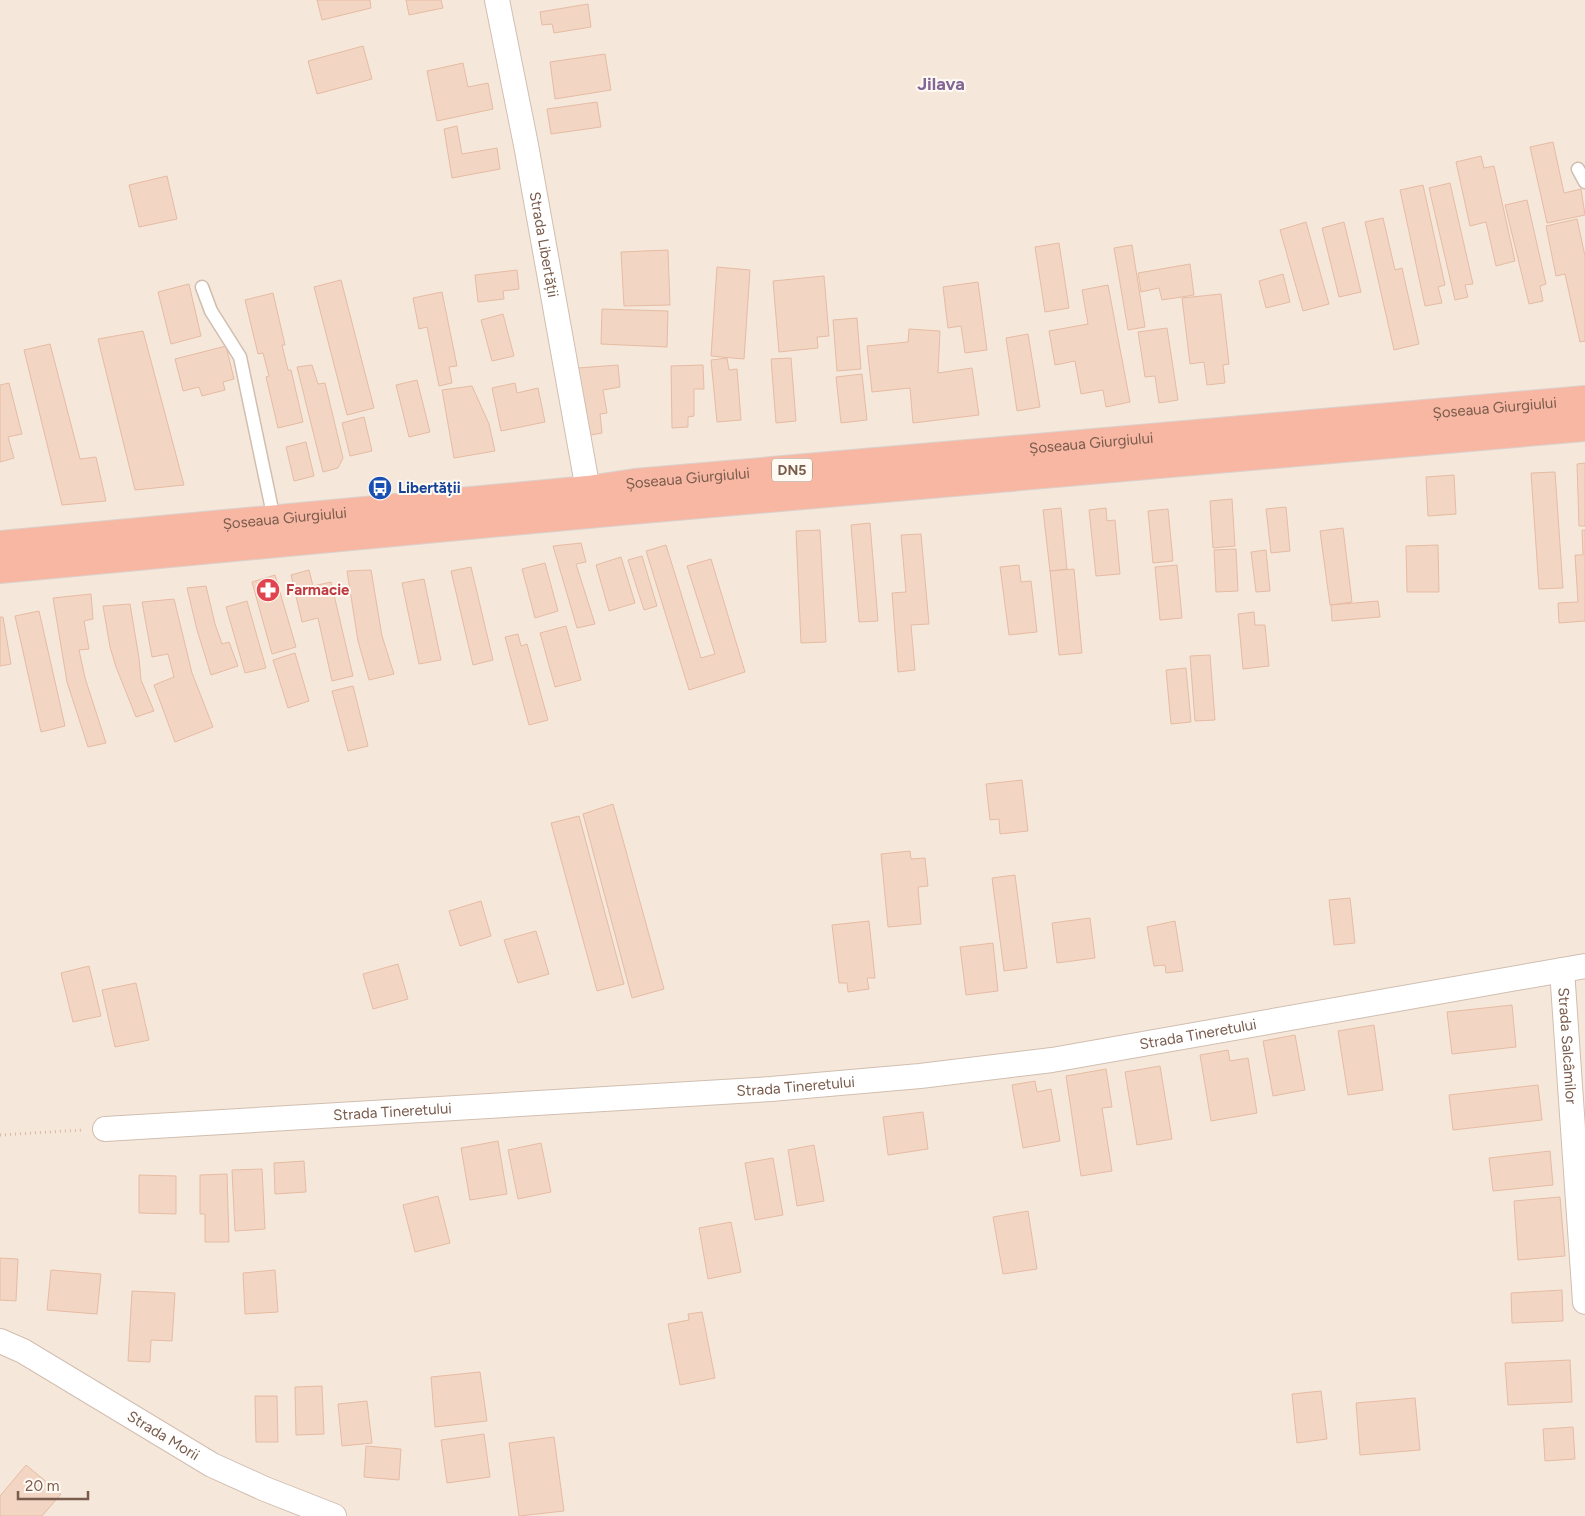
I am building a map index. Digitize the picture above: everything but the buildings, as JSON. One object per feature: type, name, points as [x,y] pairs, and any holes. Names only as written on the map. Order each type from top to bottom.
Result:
[{"type":"highway","name":"Șoseaua Giurgiului","points":[[0,544],[588,490],[635,484],[1585,400]]},
{"type":"highway","name":"Șoseaua Giurgiului","points":[[0,569],[774,498],[1585,427]]},
{"type":"street","name":"Strada Libertății","points":[[497,0],[526,145],[588,490]]},
{"type":"street","name":"Strada Tineretului","points":[[105,1129],[771,1088],[920,1076],[1052,1060],[1585,966]]},
{"type":"street","name":"Strada Salcâmilor","points":[[1562,970],[1585,1302]]},
{"type":"street","name":"Strada Morii","points":[[0,1341],[23,1351],[212,1465],[265,1489],[334,1516]]},
{"type":"lane","points":[[1578,169],[1585,182]]},
{"type":"lane","points":[[202,287],[211,311],[240,357],[274,519]]},
{"type":"path","points":[[0,1135],[105,1129]]},
{"type":"shaded area","points":[[0,0],[1585,0],[1585,1516],[0,1516]]},
{"type":"place","name":"Libertății","points":[[380,488]]},
{"type":"place","name":"Farmacie","points":[[268,590]]},
{"type":"district","name":"Jilava","points":[[941,84]]}]
